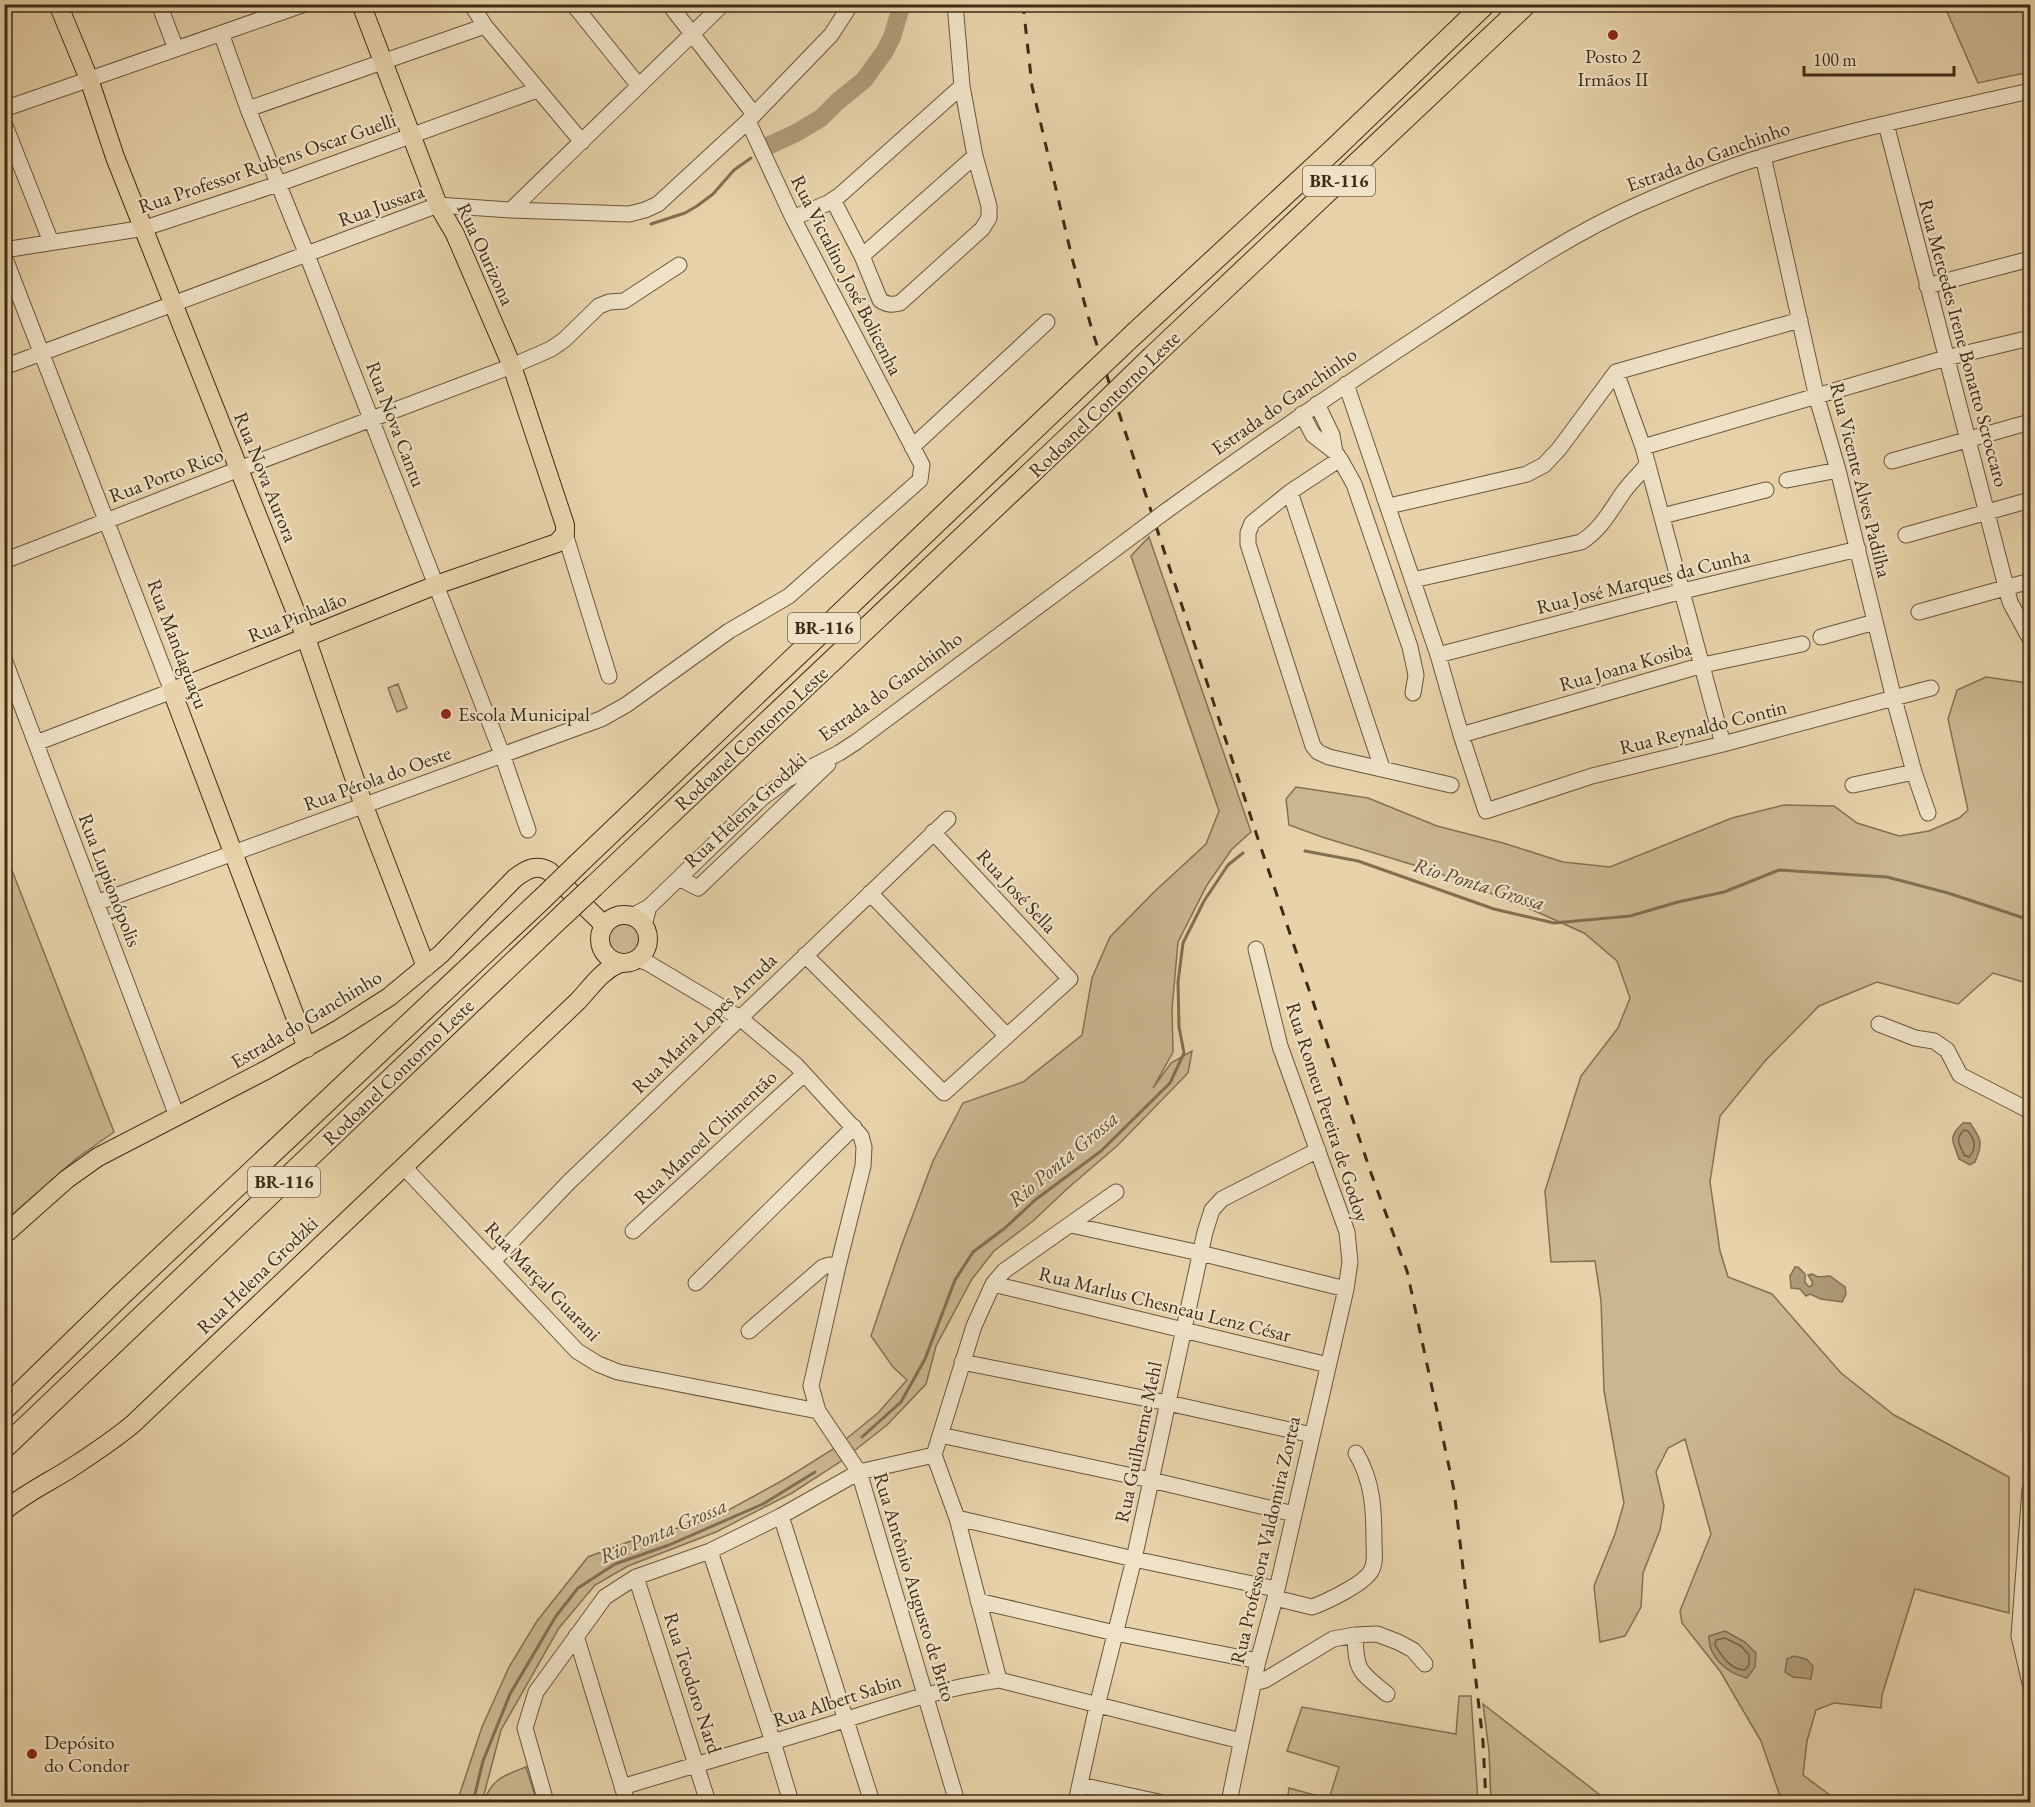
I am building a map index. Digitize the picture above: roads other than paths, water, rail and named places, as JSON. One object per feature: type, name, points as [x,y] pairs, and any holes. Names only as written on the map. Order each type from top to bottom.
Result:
[{"type":"highway","name":"Rodoanel Contorno Leste","points":[[4,1409],[121,1295],[1485,4]]},
{"type":"highway","name":"Rodoanel Contorno Leste","points":[[4,1448],[563,915],[1526,4]]},
{"type":"main road","name":"Rua Nova Aurora","points":[[58,4],[88,79],[115,157],[306,638],[364,806],[426,967]]},
{"type":"main road","name":"Rua Ourizona","points":[[361,4],[438,205],[455,234],[512,366],[565,529]]},
{"type":"main road","name":"Rua Pinhalão","points":[[172,692],[436,585],[557,543],[565,529]]},
{"type":"main road","name":"Rua Mandaguaçu","points":[[172,692],[307,1048]]},
{"type":"main road","name":"Estrada do Ganchinho","points":[[4,1235],[81,1168],[307,1048],[389,997],[426,967],[515,878],[530,868],[543,868],[549,872],[604,925]]},
{"type":"main road","points":[[618,915],[638,921],[648,939],[637,960],[607,956],[603,951],[600,937],[604,925],[618,915]]},
{"type":"main road","name":"Rua Helena Grodzki","points":[[524,1052],[591,971],[603,951]]},
{"type":"main road","name":"Rua Helena Grodzki","points":[[4,1510],[114,1440],[134,1423],[578,1001],[599,975],[605,970],[637,960]]},
{"type":"street","points":[[159,4],[176,49]]},
{"type":"street","points":[[4,108],[305,4]]},
{"type":"street","points":[[471,4],[485,26],[582,142]]},
{"type":"street","points":[[573,4],[639,86]]},
{"type":"street","name":"Rua Victalino José Bolicenha","points":[[664,678],[729,631],[789,596],[920,480],[922,465],[793,218],[751,118],[693,34],[669,4]]},
{"type":"street","points":[[512,210],[723,4]]},
{"type":"street","name":"Rua Jussara","points":[[4,368],[438,205],[629,214],[645,210],[658,204],[751,118],[831,35],[851,4]]},
{"type":"street","points":[[833,200],[862,256],[880,300],[885,304],[900,303],[982,229],[989,218],[989,206],[975,156],[962,86],[955,4]]},
{"type":"street","points":[[248,109],[485,26]]},
{"type":"street","name":"Rua Nova Cantu","points":[[221,33],[248,109],[502,754],[528,830]]},
{"type":"street","points":[[793,218],[833,200],[962,86]]},
{"type":"street","name":"Rua Professor Rubens Oscar Guelli","points":[[4,250],[145,228],[278,184],[537,90]]},
{"type":"street","name":"Estrada do Ganchinho","points":[[638,921],[649,907],[762,798],[788,779],[839,753],[1166,511],[1302,414],[1514,273],[1591,228],[1637,205],[1763,156],[1886,124],[2031,91]]},
{"type":"street","points":[[4,123],[51,242]]},
{"type":"street","name":"Rua Mercedes Irene Bonatto Scroccaro","points":[[1886,124],[2010,602],[2031,639]]},
{"type":"street","points":[[862,256],[975,156]]},
{"type":"street","name":"Rua Vicente Alves Padilha","points":[[1763,156],[1817,398],[1838,470],[1894,699],[1928,813]]},
{"type":"street","name":"Rua Mandaguaçu","points":[[4,256],[172,692]]},
{"type":"street","points":[[1927,286],[2031,259]]},
{"type":"street","name":"Rua Porto Rico","points":[[4,561],[551,349],[564,340],[599,306],[609,302],[624,301],[678,265]]},
{"type":"street","points":[[1389,506],[1527,474],[1544,465],[1616,372],[1800,320]]},
{"type":"street","points":[[912,447],[1047,322]]},
{"type":"street","points":[[1643,447],[1817,398],[1946,358],[2031,338]]},
{"type":"street","points":[[1616,372],[1648,464],[1723,744]]},
{"type":"street","points":[[1346,384],[1438,655],[1461,735]]},
{"type":"street","points":[[1317,404],[1326,438],[1354,484],[1410,647],[1416,675],[1413,693]]},
{"type":"street","points":[[1302,414],[1313,435],[1326,438]]},
{"type":"street","points":[[1892,461],[2031,422]]},
{"type":"street","points":[[1338,455],[1252,523],[1248,533],[1248,544],[1313,746],[1318,752],[1329,757],[1451,785]]},
{"type":"street","points":[[1413,580],[1581,542],[1602,525],[1626,490],[1648,464]]},
{"type":"street","points":[[1787,480],[1838,470]]},
{"type":"street","points":[[1662,516],[1766,490]]},
{"type":"street","points":[[1290,492],[1382,768]]},
{"type":"street","points":[[1906,535],[2031,500]]},
{"type":"street","points":[[565,529],[609,676]]},
{"type":"street","name":"Rua José Marques da Cunha","points":[[1438,655],[1683,591],[1858,549]]},
{"type":"street","points":[[1919,612],[2031,581]]},
{"type":"street","points":[[1821,637],[1875,622]]},
{"type":"street","name":"Rua Joana Kosiba","points":[[1461,735],[1703,665],[1802,644]]},
{"type":"street","name":"Rua Lupionópolis","points":[[4,659],[177,1116]]},
{"type":"street","name":"Rua Pérola do Oeste","points":[[96,903],[601,719],[627,705],[664,678]]},
{"type":"street","name":"Rua Reynaldo Contin","points":[[1461,735],[1486,811],[1592,776],[1723,744],[1931,688]]},
{"type":"street","name":"Rua Pinhalão","points":[[36,743],[172,692]]},
{"type":"street","name":"Rua Helena Grodzki","points":[[679,878],[698,888],[839,753]]},
{"type":"street","points":[[1853,785],[1914,772]]},
{"type":"street","name":"Rua Maria Lopes Arruda","points":[[493,1261],[569,1182],[948,819]]},
{"type":"street","name":"Rua José Sella","points":[[933,832],[1070,978],[1007,1036]]},
{"type":"street","points":[[805,955],[944,1093],[1007,1036],[870,893]]},
{"type":"street","name":"Rua Romeu Pereira de Godoy","points":[[1256,949],[1280,1046],[1347,1232],[1350,1262],[1346,1288]]},
{"type":"street","name":"Rua Antônio Augusto de Brito","points":[[637,960],[740,1018],[804,1074],[861,1136],[864,1147],[864,1166],[838,1266],[811,1386],[818,1411],[859,1472],[957,1803]]},
{"type":"street","points":[[1879,1024],[1915,1038],[1934,1041],[1947,1050],[1960,1075],[2031,1111]]},
{"type":"street","name":"Rua Manoel Chimentão","points":[[633,1231],[804,1074]]},
{"type":"street","points":[[696,1283],[854,1127]]},
{"type":"street","name":"Rua Guilherme Mehl","points":[[1076,1803],[1097,1706],[1134,1559],[1205,1232],[1216,1204],[1222,1199],[1318,1150]]},
{"type":"street","name":"Rua Marçal Guarani","points":[[404,1167],[577,1351],[598,1365],[618,1372],[818,1411]]},
{"type":"street","points":[[999,1680],[957,1518],[934,1455],[974,1326],[993,1284],[1004,1271],[1116,1192]]},
{"type":"street","points":[[1071,1225],[1346,1288]]},
{"type":"street","points":[[749,1331],[823,1267],[830,1264],[838,1266]]},
{"type":"street","name":"Rua Marlus Chesneau Lenz César","points":[[993,1284],[1328,1365]]},
{"type":"street","name":"Rua Professora Valdomira Zortea","points":[[1229,1803],[1258,1661],[1276,1594],[1346,1288]]},
{"type":"street","points":[[962,1362],[1168,1403],[1312,1435]]},
{"type":"street","points":[[940,1435],[1151,1480],[1294,1514]]},
{"type":"street","points":[[957,1518],[1276,1594],[1312,1607],[1363,1580],[1371,1571],[1374,1560],[1374,1508],[1364,1466],[1356,1453]]},
{"type":"street","points":[[546,1803],[525,1728],[537,1692],[605,1597],[636,1577],[710,1551],[782,1516],[859,1472],[934,1455]]},
{"type":"street","points":[[2031,1490],[2019,1636],[2028,1663],[2031,1683]]},
{"type":"street","points":[[782,1516],[872,1803]]},
{"type":"street","points":[[710,1551],[791,1803]]},
{"type":"street","name":"Rua Teodoro Nard","points":[[636,1577],[708,1803]]},
{"type":"street","points":[[978,1601],[1115,1633],[1258,1661]]},
{"type":"street","points":[[1254,1683],[1265,1680],[1333,1639],[1355,1635],[1377,1634],[1398,1642],[1413,1650],[1425,1664]]},
{"type":"street","points":[[1355,1635],[1355,1659],[1362,1672],[1388,1694]]},
{"type":"street","points":[[576,1636],[627,1803]]},
{"type":"street","name":"Rua Albert Sabin","points":[[622,1787],[925,1694],[999,1680],[1241,1741]]},
{"type":"street","points":[[1080,1785],[1159,1803]]},
{"type":"water","points":[[1963,1123],[1970,1123],[1980,1142],[1975,1162],[1970,1165],[1959,1159],[1953,1144],[1953,1136]]},
{"type":"water","points":[[1795,1267],[1805,1274],[1805,1282],[1810,1287],[1813,1283],[1808,1275],[1812,1274],[1818,1277],[1830,1276],[1845,1287],[1846,1294],[1842,1302],[1821,1299],[1810,1294],[1806,1296],[1800,1289],[1791,1288],[1790,1276]]},
{"type":"water","points":[[1725,1631],[1745,1642],[1756,1653],[1755,1667],[1747,1678],[1726,1668],[1712,1651],[1709,1636]]},
{"type":"water","points":[[1794,1656],[1806,1659],[1813,1666],[1811,1679],[1793,1677],[1785,1672],[1787,1659]]},
{"type":"waterway","points":[[770,145],[821,118],[864,80],[885,51],[892,37],[902,4]]},
{"type":"waterway","points":[[651,224],[685,213],[697,206],[713,194],[734,170],[751,158]]},
{"type":"waterway","name":"Rio Ponta Grossa","points":[[1305,851],[1358,861],[1494,909],[1554,923],[1630,916],[1724,892],[1779,870],[1887,877],[1948,893],[2030,920]]},
{"type":"waterway","name":"Rio Ponta Grossa","points":[[862,1437],[901,1402],[925,1359],[955,1280],[973,1252],[1005,1228],[1035,1200],[1101,1151],[1170,1083],[1184,1053],[1179,1027],[1178,982],[1183,943],[1204,901],[1228,865],[1243,853]]},
{"type":"waterway","name":"Rio Ponta Grossa","points":[[473,1802],[483,1761],[510,1694],[556,1616],[578,1588],[615,1564],[669,1545],[763,1504],[815,1472]]},
{"type":"railway","points":[[1023,4],[1032,86],[1072,258],[1092,330],[1261,848],[1371,1173],[1407,1271],[1454,1490],[1483,1742],[1486,1802]]},
{"type":"place","name":"Posto 2 Irmãos II","points":[[1613,35]]},
{"type":"place","name":"Escola Municipal","points":[[446,714]]},
{"type":"place","name":"Depósito do Condor","points":[[32,1754]]}]
